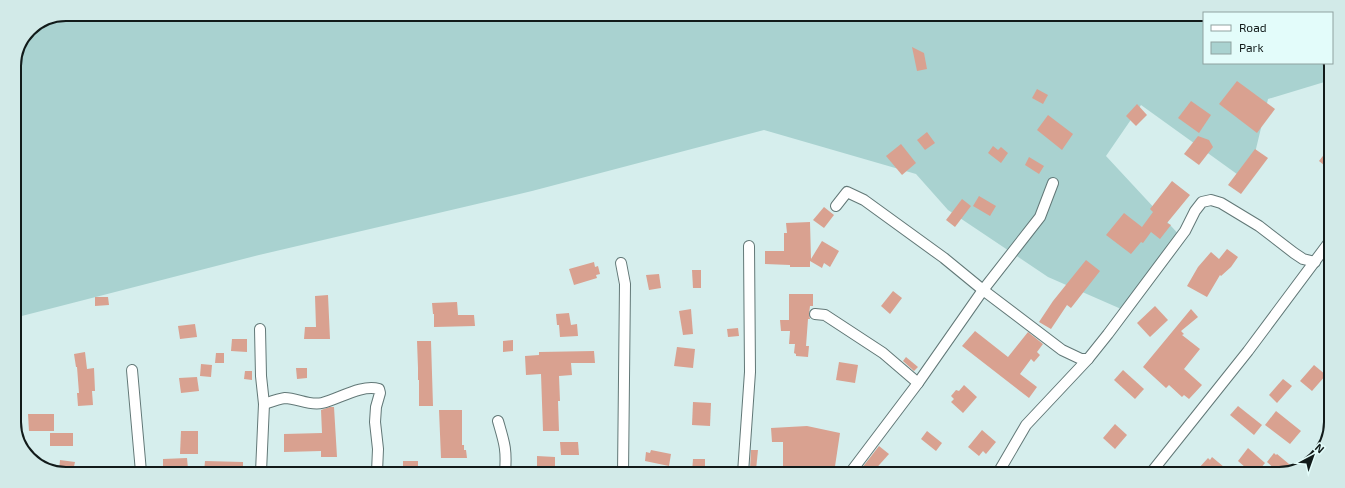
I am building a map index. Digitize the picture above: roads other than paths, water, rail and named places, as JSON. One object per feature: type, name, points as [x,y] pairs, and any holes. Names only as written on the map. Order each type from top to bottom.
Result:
[{"type":"street","points":[[855,467],[918,383],[983,290],[1040,217],[1053,183]]},
{"type":"street","points":[[836,206],[847,192],[864,200],[944,258],[983,290],[1062,350],[1081,359],[1088,359]]},
{"type":"street","points":[[1002,467],[1026,425],[1088,359],[1185,231],[1195,211],[1202,202],[1211,200],[1221,203],[1259,226],[1303,259],[1315,262]]},
{"type":"street","points":[[743,467],[750,372],[750,246]]},
{"type":"street","points":[[1156,467],[1248,350],[1324,249]]},
{"type":"street","points":[[621,263],[626,284],[623,467]]},
{"type":"street","points":[[815,314],[825,315],[883,353],[918,383]]},
{"type":"street","points":[[260,329],[261,376],[264,404],[262,467]]},
{"type":"street","points":[[132,370],[141,467]]},
{"type":"street","points":[[264,404],[285,398],[320,404],[350,392],[374,388],[379,389],[380,393],[376,407],[375,422],[378,449],[377,467]]},
{"type":"street","points":[[498,421],[505,444],[505,467]]}]
